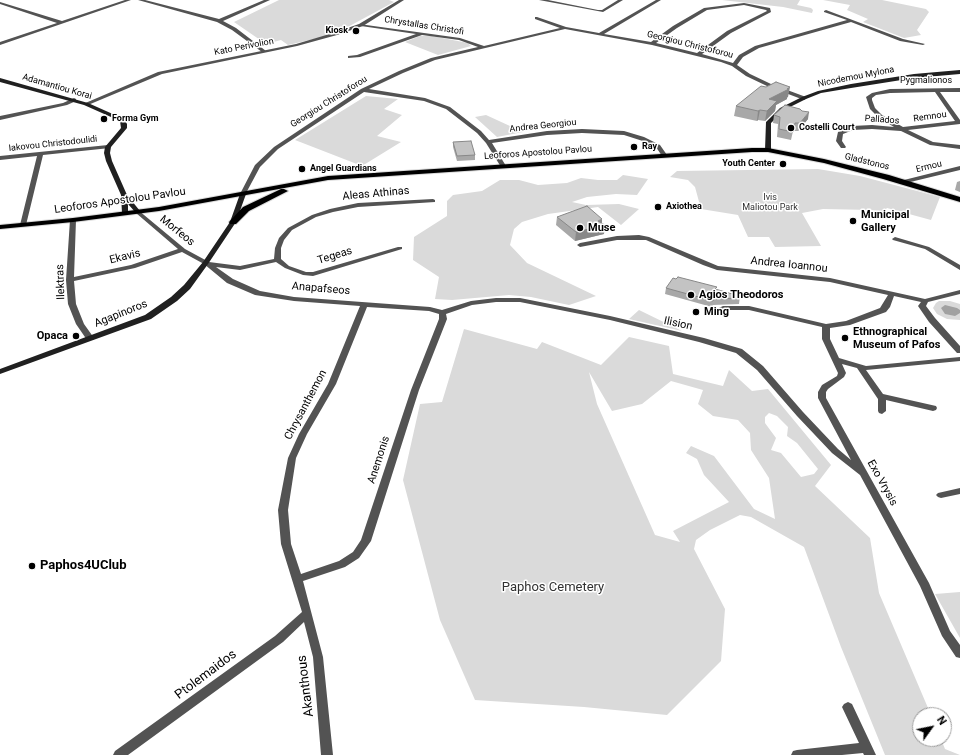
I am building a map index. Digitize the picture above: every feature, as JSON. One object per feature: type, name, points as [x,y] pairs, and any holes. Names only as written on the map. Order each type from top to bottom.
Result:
[{"type":"main road","name":"Nicodemou Mylona","points":[[768,150],[768,123],[782,109],[804,98],[820,92],[851,86],[914,76],[960,72]]},
{"type":"main road","name":"Adamantiou Korai","points":[[0,80],[74,100],[118,118],[124,124],[121,132],[108,147]]},
{"type":"main road","points":[[108,147],[109,161],[124,195],[138,212]]},
{"type":"main road","name":"Leoforos Apostolou Pavlou","points":[[0,227],[138,212],[311,181],[365,175],[664,155],[768,150]]},
{"type":"main road","name":"Gladstonos","points":[[768,150],[824,161],[902,182],[960,200]]},
{"type":"main road","points":[[233,222],[246,209],[264,198],[311,181]]},
{"type":"main road","name":"Agapinoros","points":[[0,372],[148,316],[157,310],[187,287],[206,263],[233,222],[243,194]]},
{"type":"main road","points":[[124,195],[125,213]]},
{"type":"street","points":[[0,44],[129,0]]},
{"type":"street","points":[[140,0],[219,21],[238,32],[264,51]]},
{"type":"street","points":[[153,4],[162,0]]},
{"type":"street","points":[[219,21],[268,0]]},
{"type":"street","name":"Kato Perivolion","points":[[86,104],[160,74],[328,36],[361,25],[402,0]]},
{"type":"street","points":[[541,0],[598,11],[621,0]]},
{"type":"street","points":[[598,35],[659,0]]},
{"type":"street","points":[[0,3],[62,23]]},
{"type":"street","points":[[652,44],[675,27],[706,9],[736,4],[758,6],[768,9],[769,12],[730,32],[698,55]]},
{"type":"street","points":[[826,12],[902,40],[923,44]]},
{"type":"street","name":"Georgiou Christoforou","points":[[537,18],[565,28],[652,44],[734,65],[765,83],[804,98]]},
{"type":"street","points":[[734,65],[741,56],[757,47],[850,21]]},
{"type":"street","name":"Chrystallas Christofi","points":[[361,25],[460,39],[483,47]]},
{"type":"street","name":"Georgiou Christoforou","points":[[243,194],[257,166],[276,148],[363,90],[418,64],[449,54],[565,28]]},
{"type":"street","points":[[350,57],[358,56],[423,33]]},
{"type":"street","points":[[0,39],[8,42]]},
{"type":"street","points":[[363,90],[437,103],[457,113],[488,142],[503,166]]},
{"type":"street","points":[[936,90],[959,122]]},
{"type":"street","name":"Pygmalionos","points":[[902,130],[880,116],[870,105],[870,97],[890,91],[960,90]]},
{"type":"street","points":[[0,118],[65,104],[74,100]]},
{"type":"street","name":"Remnou","points":[[902,130],[959,122]]},
{"type":"street","name":"Pallados","points":[[843,147],[839,141],[840,133],[845,130],[862,127],[902,130],[932,144],[960,147]]},
{"type":"street","name":"Andrea Georgiou","points":[[488,142],[547,133],[582,131],[618,133],[642,138],[658,146],[664,155]]},
{"type":"street","name":"Iakovou Christodoulidi","points":[[0,158],[108,147]]},
{"type":"street","points":[[23,225],[40,155]]},
{"type":"street","name":"Ermou","points":[[902,182],[960,168]]},
{"type":"street","name":"Aleas Athinas","points":[[277,260],[278,248],[281,239],[290,229],[300,222],[314,216],[332,210],[358,205],[433,201]]},
{"type":"street","name":"Morfeos","points":[[138,212],[183,250],[206,263]]},
{"type":"street","name":"Ilektras","points":[[72,220],[70,280],[72,304],[80,324],[90,338]]},
{"type":"street","name":"Andrea Ioannou","points":[[580,245],[629,236],[639,237],[655,241],[711,267],[830,280],[925,301]]},
{"type":"street","points":[[895,239],[927,248],[960,268]]},
{"type":"street","name":"Tegeas","points":[[277,260],[287,267],[305,274],[313,274],[400,248]]},
{"type":"street","name":"Ekavis","points":[[70,280],[133,267],[183,250]]},
{"type":"street","points":[[206,263],[240,268],[277,260]]},
{"type":"street","name":"Anapafseos","points":[[206,263],[230,281],[258,293],[294,299],[430,309],[442,313]]},
{"type":"street","points":[[960,292],[925,301],[922,306],[932,320],[960,350]]},
{"type":"street","points":[[723,308],[749,308],[826,326],[847,323],[883,310],[892,293]]},
{"type":"street","name":"Ilision","points":[[442,313],[477,302],[520,300],[610,318],[701,340],[739,351],[760,368],[835,451],[862,473]]},
{"type":"street","name":"Chrysanthemon","points":[[306,614],[298,578],[290,560],[284,532],[283,510],[285,492],[292,458],[303,434],[332,384],[364,304]]},
{"type":"street","name":"Anemonis","points":[[298,578],[342,564],[356,556],[366,541],[415,390],[443,319],[442,313]]},
{"type":"street","name":"Exo Vrysis","points":[[826,326],[826,339],[837,360],[842,374],[824,388],[822,398],[925,586],[946,633],[960,654]]},
{"type":"street","points":[[837,360],[866,368],[960,359]]},
{"type":"street","points":[[860,367],[882,399],[882,411]]},
{"type":"street","points":[[880,396],[933,408]]},
{"type":"street","points":[[941,495],[960,491]]},
{"type":"street","name":"Ptolemaidos","points":[[119,755],[279,639],[306,614]]},
{"type":"street","name":"Akanthous","points":[[306,614],[318,657],[327,755]]},
{"type":"street","points":[[797,755],[868,751],[848,706]]},
{"type":"green space","points":[[279,0],[389,0],[394,2],[344,29],[327,36],[288,45],[281,40],[266,44],[234,22]]},
{"type":"green space","points":[[722,0],[800,0],[797,5],[811,8],[813,10],[812,13],[783,7]]},
{"type":"green space","points":[[823,0],[882,0],[926,9],[929,12],[917,30],[921,35],[904,38],[863,22],[868,19],[847,10],[850,5]]},
{"type":"green space","points":[[420,36],[432,36],[468,43],[471,46],[438,55],[405,42]]},
{"type":"green space","points":[[366,96],[398,99],[384,109],[402,115],[377,136],[401,142],[362,166],[295,140]]},
{"type":"green space","points":[[486,115],[523,132],[497,137],[475,117]]},
{"type":"green space","name":"Ivis Maliotou Park","points":[[818,169],[860,176],[940,197],[931,220],[887,208],[883,212],[871,210],[823,209],[802,213],[821,246],[775,247],[769,237],[748,237],[738,215],[701,209],[695,187],[688,180],[670,177],[677,171]]},
{"type":"green space","points":[[623,175],[648,179],[637,195],[616,194],[587,197],[572,202],[586,205],[619,204],[639,209],[621,225],[598,207],[548,214],[522,222],[514,229],[510,245],[527,263],[596,296],[569,305],[531,297],[509,295],[452,300],[435,299],[439,277],[413,260],[414,237],[447,216],[447,201],[453,195],[482,191],[500,180],[519,180],[538,185],[567,183],[581,178],[617,180]]},
{"type":"green space","points":[[939,301],[950,301],[960,304],[960,320],[947,319],[937,314],[933,308]]},
{"type":"green space","points":[[639,310],[682,331],[629,319]]},
{"type":"green space","name":"Paphos Cemetery","points":[[464,329],[537,349],[542,342],[601,365],[629,337],[669,346],[673,374],[723,386],[729,370],[752,391],[768,389],[831,465],[815,486],[870,538],[879,593],[928,707],[912,707],[912,747],[944,747],[945,749],[960,755],[885,755],[841,647],[804,547],[751,517],[740,515],[710,530],[696,540],[694,549],[725,609],[721,661],[667,715],[584,707],[475,700],[440,620],[403,480],[420,404],[442,402]],"holes":[[[589,372],[612,411],[642,404],[671,381],[703,390],[698,404],[713,416],[738,420],[750,433],[751,450],[769,478],[775,519],[754,509],[714,456],[691,446],[686,453],[697,459],[704,475],[729,502],[673,531],[680,542],[655,535],[597,404]],[[769,413],[777,416],[788,427],[787,436],[797,443],[818,469],[814,474],[801,477],[781,453],[771,450],[776,438],[765,423],[765,417]]]},
{"type":"green space","points":[[960,592],[960,638],[935,594]]},
{"type":"shaded area","points":[[945,305],[957,308],[960,310],[960,313],[955,316],[945,314],[941,308]]},
{"type":"building","points":[[776,82],[790,87],[787,89],[789,89],[769,99],[777,101],[767,111],[758,111],[736,106],[761,86],[766,87]]},
{"type":"building","points":[[785,105],[809,112],[800,123],[795,123],[793,132],[779,129],[780,117],[774,115]]},
{"type":"building","points":[[471,141],[475,155],[457,156],[453,142]]},
{"type":"building","points":[[587,206],[602,219],[598,221],[605,225],[576,232],[557,217]]},
{"type":"building","points":[[678,277],[717,287],[715,289],[740,296],[740,298],[714,299],[713,301],[666,288],[673,278],[676,279]]},
{"type":"place","name":"Kiosk","points":[[356,31]]},
{"type":"place","name":"Forma Gym","points":[[104,119]]},
{"type":"place","name":"Costelli Court","points":[[791,128]]},
{"type":"place","name":"Ray","points":[[634,147]]},
{"type":"place","name":"Youth Center","points":[[783,164]]},
{"type":"place","name":"Angel Guardians","points":[[302,169]]},
{"type":"place","name":"Axiothea","points":[[658,207]]},
{"type":"place","name":"Municipal Gallery","points":[[853,221]]},
{"type":"place","name":"Muse","points":[[580,228]]},
{"type":"place","name":"Agios Theodoros","points":[[691,295]]},
{"type":"place","name":"Ming","points":[[696,312]]},
{"type":"place","name":"Opaca","points":[[76,336]]},
{"type":"place","name":"Ethnographical Museum of Pafos","points":[[845,338]]},
{"type":"place","name":"Paphos4UClub","points":[[32,566]]}]
